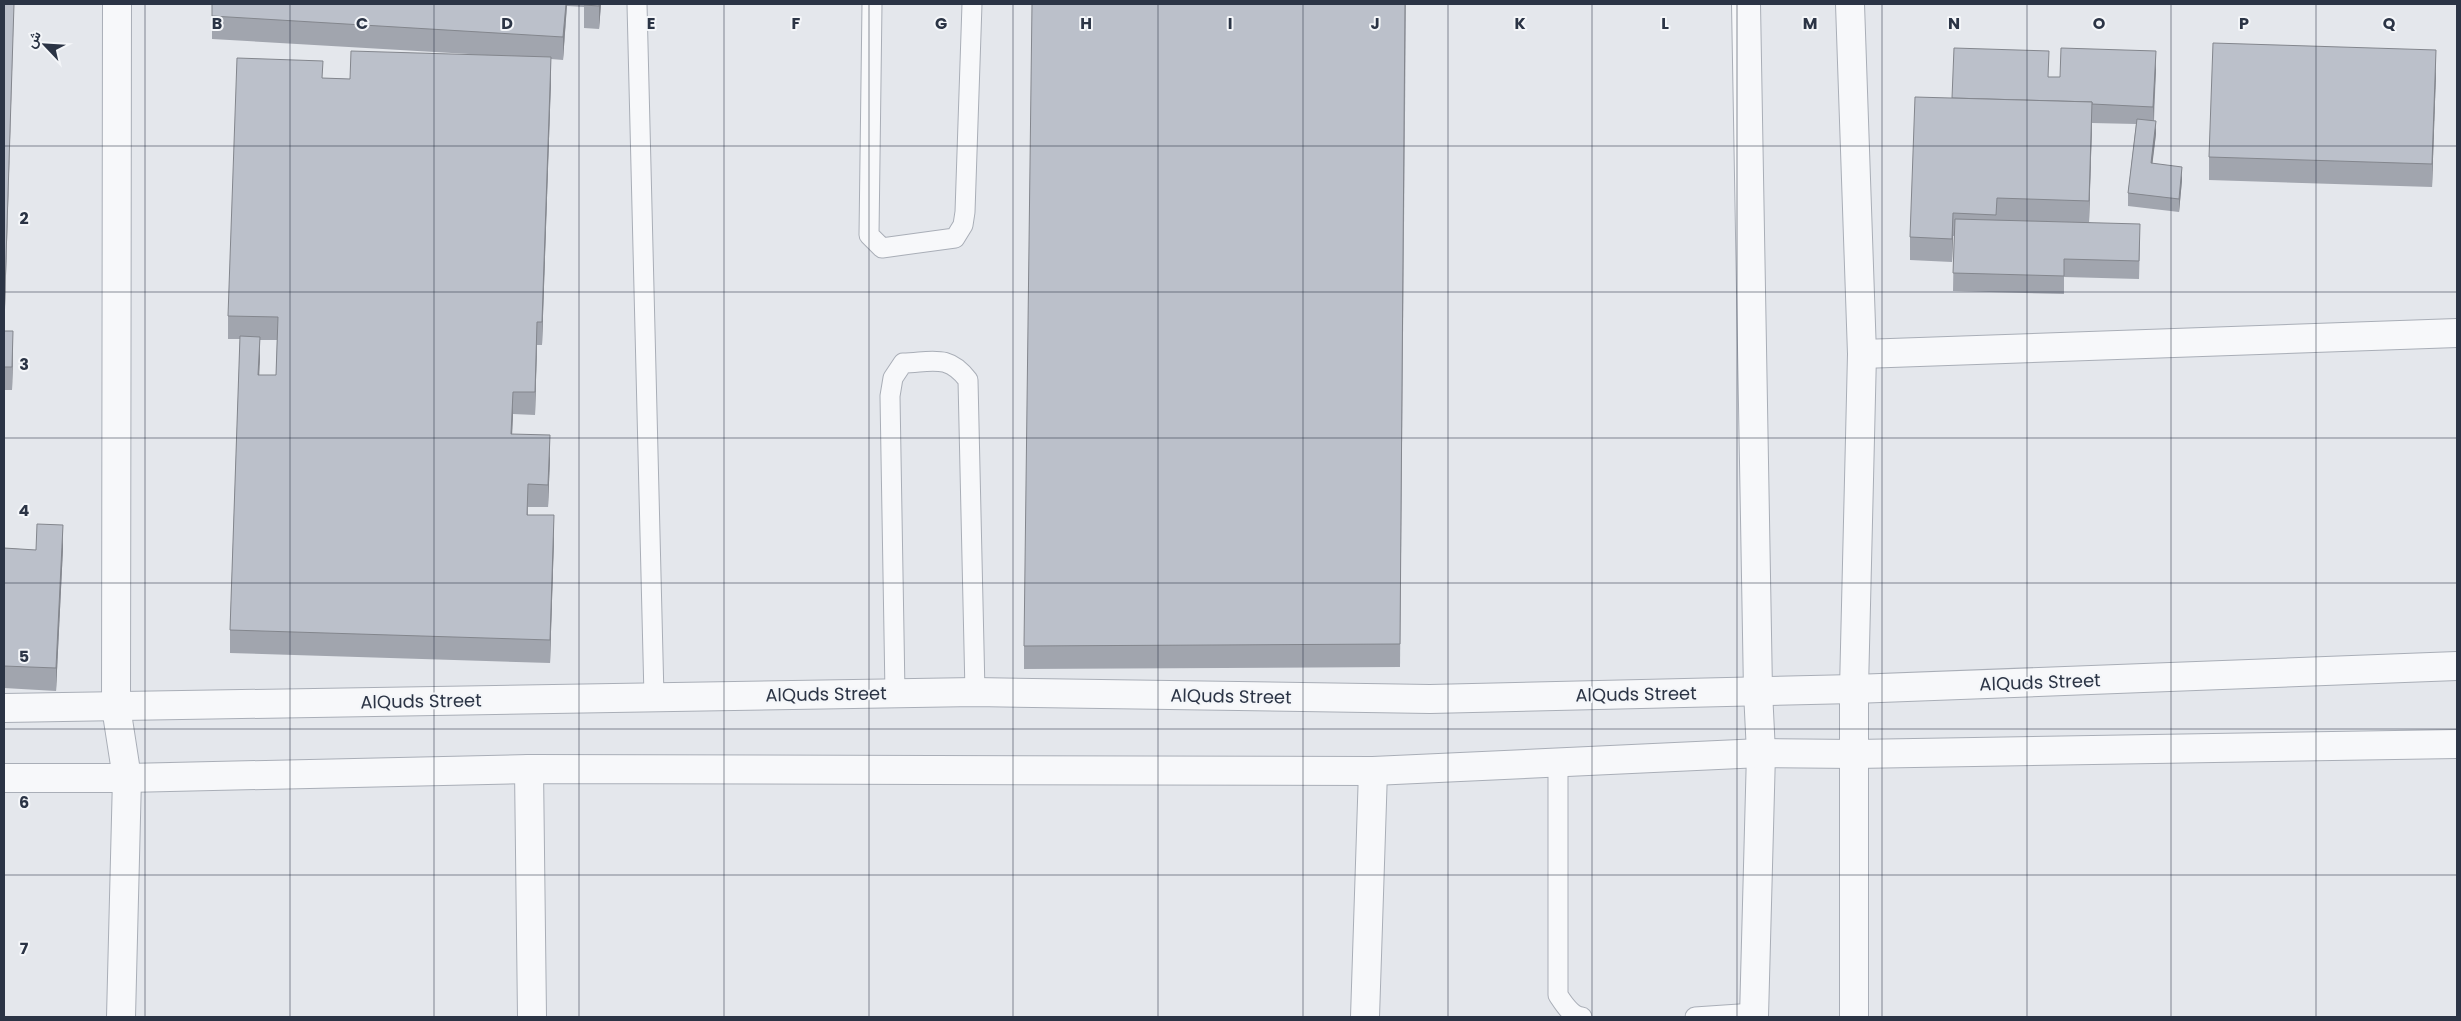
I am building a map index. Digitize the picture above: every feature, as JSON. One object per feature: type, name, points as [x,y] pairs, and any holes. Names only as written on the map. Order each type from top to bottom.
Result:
[{"type":"street","points":[[117,4],[116,707],[126,778],[121,1017]]},
{"type":"street","points":[[1746,4],[1758,691],[1761,753],[1754,1015]]},
{"type":"street","points":[[1850,4],[1862,354],[1854,689],[1854,1017]]},
{"type":"street","points":[[1862,354],[2457,333]]},
{"type":"street","name":"AlQuds Street","points":[[4,708],[975,692],[1430,699],[1854,689],[2457,666]]},
{"type":"street","points":[[4,778],[126,778],[529,769],[1373,771],[1761,753],[1855,754],[2457,744]]},
{"type":"street","points":[[529,769],[532,1017]]},
{"type":"street","points":[[1365,1017],[1373,771]]},
{"type":"lane","points":[[637,4],[654,697]]},
{"type":"lane","points":[[872,4],[868,235],[882,248],[955,238],[963,225],[972,4]]},
{"type":"lane","points":[[895,693],[890,396],[893,378],[903,363],[943,361],[958,367],[968,380],[975,692]]},
{"type":"lane","points":[[1558,763],[1558,995],[1566,1007],[1577,1017],[1582,1017]]},
{"type":"lane","points":[[1695,1017],[1754,1015]]},
{"type":"building","points":[[4,4],[14,4],[4,322]]},
{"type":"building","points":[[212,4],[566,4],[563,37],[212,16]]},
{"type":"building","points":[[599,4],[599,6],[584,5]]},
{"type":"building","points":[[1032,4],[1405,4],[1400,644],[1024,646]]},
{"type":"building","points":[[2213,43],[2436,50],[2432,164],[2209,157]]},
{"type":"building","points":[[1954,48],[2049,51],[2048,77],[2060,77],[2061,48],[2156,51],[2153,107],[2092,104],[2092,102],[1952,98]]},
{"type":"building","points":[[351,51],[551,57],[542,322],[537,322],[535,392],[513,392],[511,434],[550,435],[548,485],[528,484],[527,515],[554,515],[550,640],[230,630],[240,336],[260,337],[258,375],[276,375],[278,317],[228,316],[237,58],[323,61],[322,78],[350,79]]},
{"type":"building","points":[[1915,97],[2092,102],[2089,201],[1997,198],[1996,215],[1953,213],[1952,239],[1910,237]]},
{"type":"building","points":[[2137,119],[2156,121],[2151,163],[2182,167],[2179,199],[2128,193]]},
{"type":"building","points":[[1955,219],[2140,224],[2139,261],[2064,259],[2064,276],[1953,273]]},
{"type":"building","points":[[4,331],[13,331],[12,367],[4,367]]},
{"type":"building","points":[[37,524],[63,525],[56,668],[4,666],[4,548],[36,550]]}]
